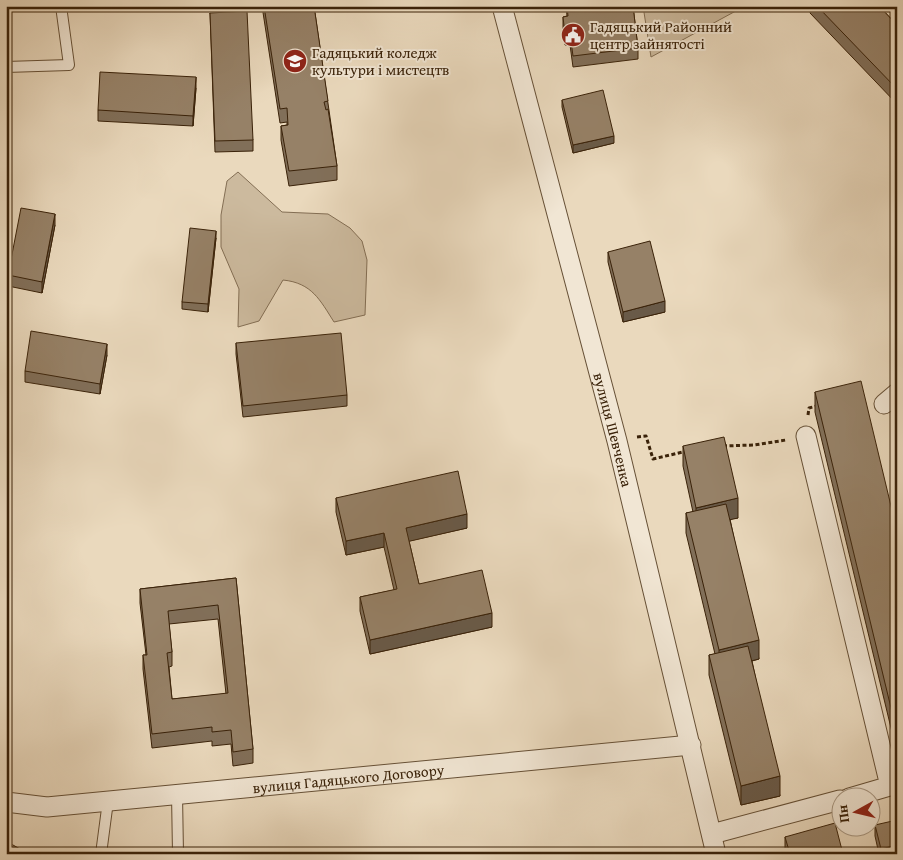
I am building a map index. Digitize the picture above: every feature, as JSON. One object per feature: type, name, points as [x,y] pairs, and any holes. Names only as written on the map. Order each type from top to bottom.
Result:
[{"type":"street","name":"вулиця Шевченка","points":[[502,6],[617,441],[716,854]]},
{"type":"street","points":[[806,436],[893,785],[880,789]]},
{"type":"street","name":"вулиця Гадяцького Договору","points":[[6,802],[48,807],[691,745]]},
{"type":"street","points":[[712,834],[830,803]]},
{"type":"lane","points":[[6,67],[69,65],[62,6]]},
{"type":"lane","points":[[177,794],[178,854]]},
{"type":"lane","points":[[101,854],[108,800]]},
{"type":"path","points":[[718,446],[754,445],[806,436],[809,408],[825,403]]},
{"type":"path","points":[[617,441],[646,436],[653,459],[690,451]]},
{"type":"shaded area","points":[[643,6],[745,6],[651,57]]},
{"type":"shaded area","points":[[238,172],[282,212],[328,214],[350,228],[362,241],[367,260],[365,315],[334,322],[319,300],[308,289],[293,282],[283,280],[259,321],[238,327],[239,289],[221,247],[221,215],[227,181]]},
{"type":"building","name":"Гадяцький коледж культури і мистецтв","points":[[264,6],[314,6],[328,101],[324,102],[326,110],[328,109],[337,166],[289,171],[281,126],[288,125],[287,108],[280,109]]},
{"type":"building","points":[[567,6],[633,6],[638,48],[573,56],[570,34],[565,34],[563,17],[568,16]]},
{"type":"building","points":[[817,6],[879,6],[897,25],[897,89]]},
{"type":"building","points":[[247,11],[253,140],[215,141],[210,13]]},
{"type":"building","points":[[100,72],[196,77],[193,116],[98,110]]},
{"type":"building","points":[[603,90],[614,136],[573,145],[562,100]]},
{"type":"building","points":[[21,208],[55,214],[42,282],[8,275]]},
{"type":"building","points":[[190,228],[216,231],[208,304],[182,302]]},
{"type":"building","points":[[650,241],[665,301],[623,312],[608,252]]},
{"type":"building","points":[[31,331],[107,344],[100,384],[25,371]]},
{"type":"building","points":[[341,333],[347,395],[243,406],[236,343]]},
{"type":"building","points":[[861,381],[897,531],[897,733],[815,392]]},
{"type":"building","points":[[724,437],[738,498],[696,508],[683,446]]},
{"type":"building","points":[[458,471],[467,514],[406,528],[419,584],[482,570],[492,613],[370,640],[360,597],[397,589],[384,533],[346,541],[336,498]]},
{"type":"building","points":[[726,504],[759,640],[719,650],[686,513]]},
{"type":"building","points":[[236,578],[253,749],[233,752],[231,730],[212,732],[212,727],[152,734],[143,655],[147,655],[140,589]],"holes":[[[218,605],[228,693],[172,699],[167,653],[172,652],[168,611]]]},
{"type":"building","points":[[748,646],[780,776],[741,786],[709,655]]},
{"type":"building","points":[[897,820],[897,845],[881,849],[878,838],[880,838],[880,824]]},
{"type":"building","points":[[830,824],[830,838],[839,838],[843,854],[790,854],[785,837]]},
{"type":"building","points":[[6,841],[20,849],[17,854],[6,854]]},
{"type":"place","name":"Гадяцький Районний центр зайнятості","points":[[573,35]]},
{"type":"place","name":"Гадяцький коледж культури і мистецтв","points":[[295,61]]}]
